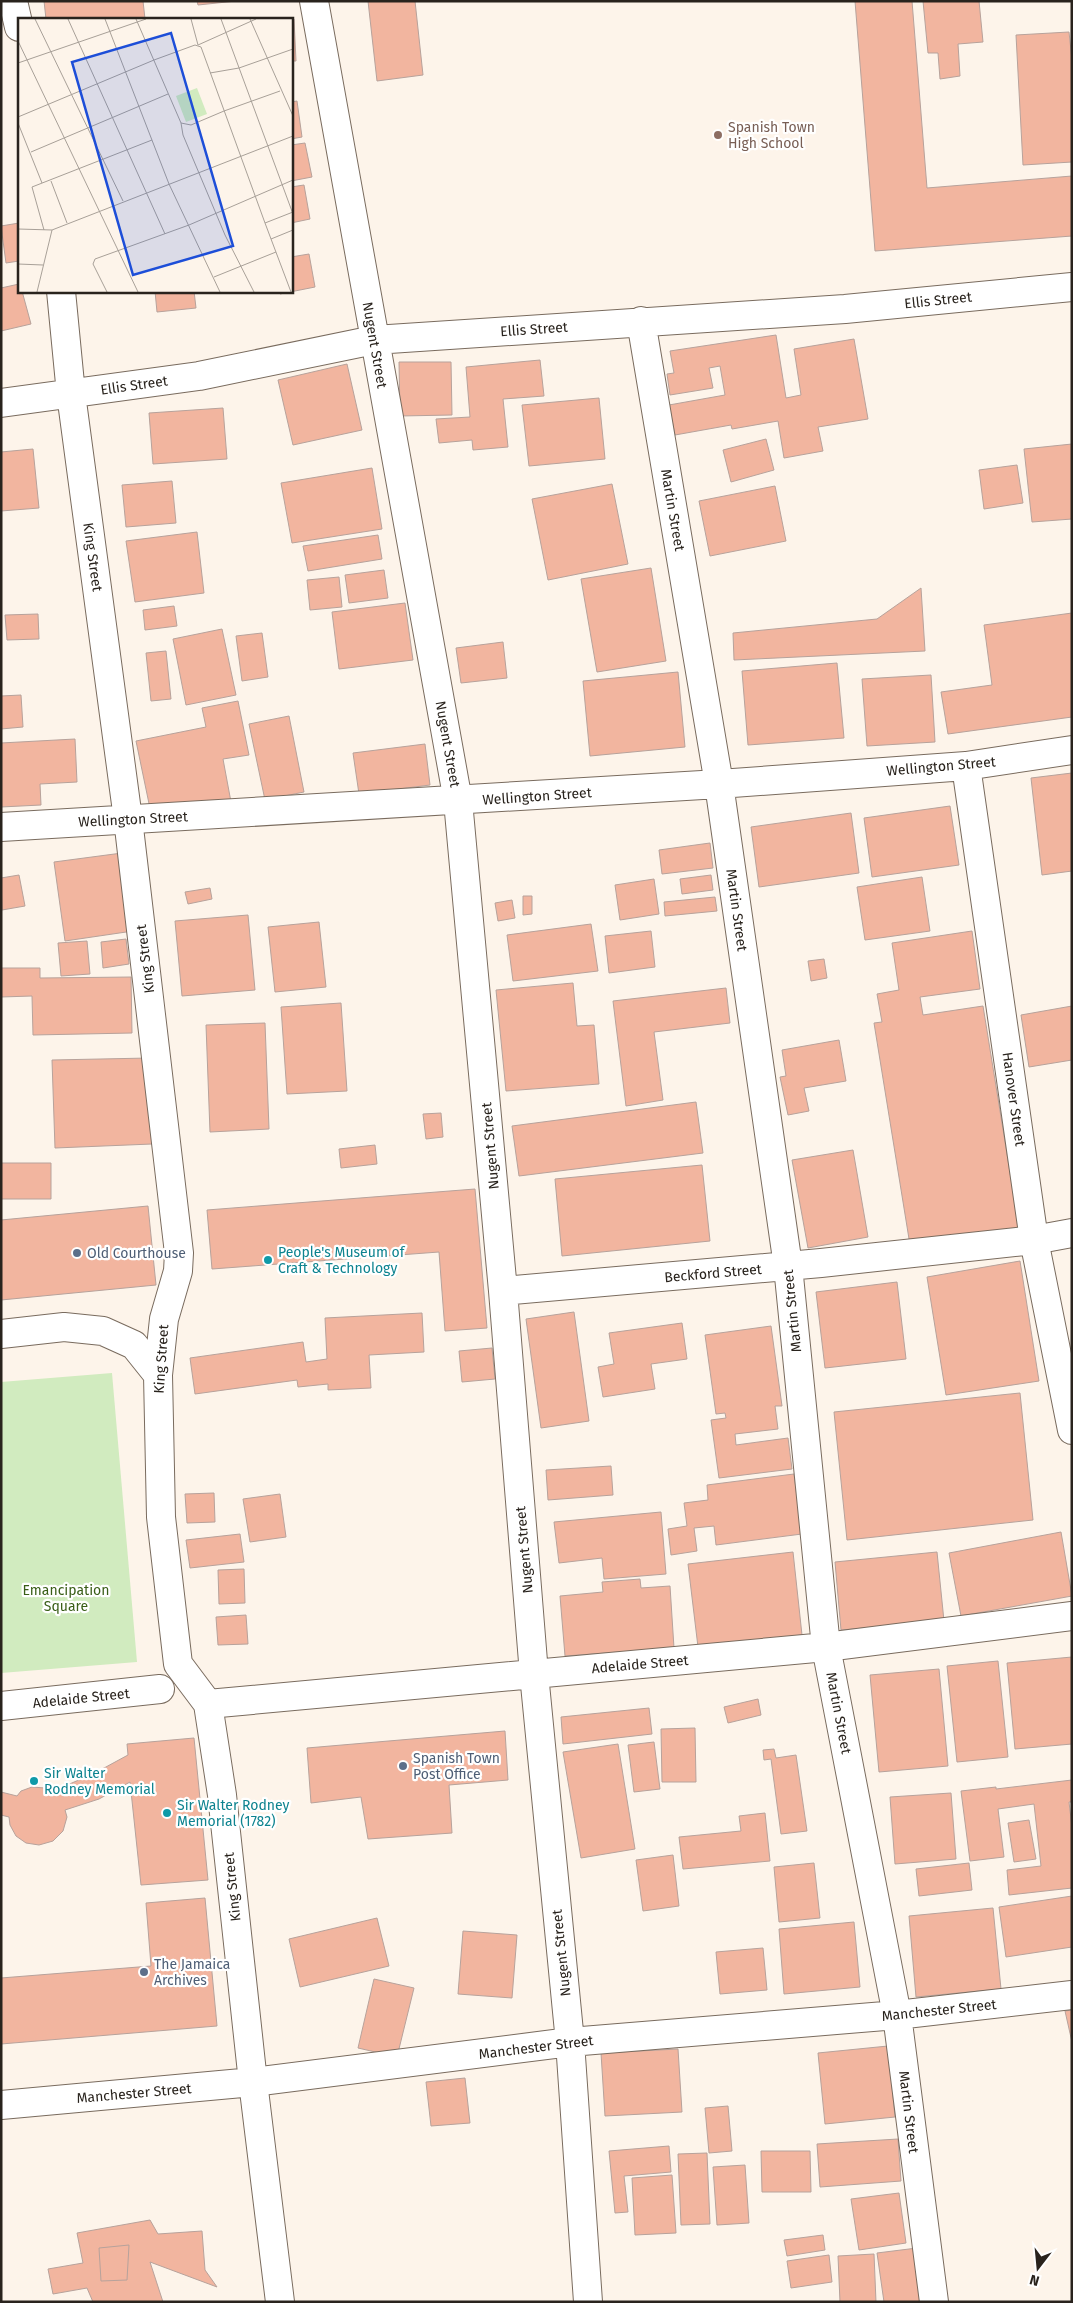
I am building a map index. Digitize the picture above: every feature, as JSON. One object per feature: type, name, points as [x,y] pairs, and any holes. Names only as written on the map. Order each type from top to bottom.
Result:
[{"type":"street","points":[[13,1],[18,23]]},
{"type":"street","name":"Nugent Street","points":[[314,1],[458,801],[503,1291],[534,1674],[570,2042],[588,2302]]},
{"type":"street","name":"Ellis Street","points":[[1,404],[199,376],[374,340],[845,309],[1072,287]]},
{"type":"street","name":"King Street","points":[[61,292],[71,394],[128,819],[179,1253],[178,1271],[164,1318],[158,1375],[161,1517],[178,1664],[208,1704],[222,1795],[252,2082],[280,2302]]},
{"type":"street","name":"Martin Street","points":[[641,321],[719,784],[788,1266],[826,1647],[897,2015],[934,2302]]},
{"type":"street","name":"Wellington Street","points":[[1,827],[719,784],[966,766],[1072,750]]},
{"type":"street","name":"Hanover Street","points":[[966,766],[1034,1240],[1072,1430]]},
{"type":"street","name":"Beckford Street","points":[[503,1291],[788,1266],[1034,1240],[1072,1233]]},
{"type":"street","points":[[1,1334],[64,1328],[104,1331],[134,1346],[158,1375]]},
{"type":"street","name":"Adelaide Street","points":[[208,1704],[826,1647],[1072,1616]]},
{"type":"street","name":"Adelaide Street","points":[[1,1706],[160,1689]]},
{"type":"street","name":"Manchester Street","points":[[1,2105],[252,2082],[570,2042],[897,2015],[1072,1995]]},
{"type":"green space","name":"Emancipation Square","points":[[112,1373],[137,1662],[1,1673],[1,1382]]},
{"type":"building","points":[[44,1],[143,1],[145,18],[46,18]]},
{"type":"building","points":[[197,1],[236,1],[198,5]]},
{"type":"building","points":[[368,1],[415,1],[423,75],[377,81]]},
{"type":"building","points":[[855,1],[912,1],[927,188],[1072,176],[1072,236],[875,251]]},
{"type":"building","points":[[923,1],[979,1],[983,42],[958,44],[960,76],[940,79],[938,53],[928,53]]},
{"type":"building","points":[[292,19],[294,19],[296,61],[292,61]]},
{"type":"building","points":[[1069,32],[1072,60],[1072,162],[1023,165],[1016,35]]},
{"type":"building","points":[[297,101],[302,137],[292,139],[292,102]]},
{"type":"building","points":[[305,143],[312,177],[292,181],[292,145]]},
{"type":"building","points":[[304,185],[310,219],[292,223],[292,187]]},
{"type":"building","points":[[18,223],[18,261],[6,263],[1,226]]},
{"type":"building","points":[[309,254],[315,287],[292,292],[292,257]]},
{"type":"building","points":[[18,284],[18,292],[22,292],[31,324],[1,331],[1,288]]},
{"type":"building","points":[[155,292],[194,292],[196,308],[157,312]]},
{"type":"building","points":[[776,335],[786,398],[801,395],[794,349],[854,339],[868,419],[818,427],[823,451],[784,458],[778,421],[732,429],[731,425],[675,435],[669,405],[725,395],[720,366],[709,368],[713,388],[670,395],[667,374],[674,373],[670,351]]},
{"type":"building","points":[[540,360],[544,396],[503,399],[508,447],[473,450],[472,440],[439,443],[436,419],[470,417],[466,367]]},
{"type":"building","points":[[399,362],[451,362],[452,415],[400,416]]},
{"type":"building","points":[[347,364],[362,430],[293,445],[278,380]]},
{"type":"building","points":[[599,398],[605,459],[529,466],[522,405]]},
{"type":"building","points":[[223,408],[227,459],[153,464],[149,413]]},
{"type":"building","points":[[766,439],[774,470],[731,482],[723,450]]},
{"type":"building","points":[[1072,444],[1072,519],[1032,522],[1024,449]]},
{"type":"building","points":[[33,449],[39,508],[1,511],[1,452]]},
{"type":"building","points":[[1017,465],[1023,503],[984,509],[979,470]]},
{"type":"building","points":[[372,468],[382,529],[292,543],[281,483]]},
{"type":"building","points":[[172,481],[176,523],[126,527],[122,485]]},
{"type":"building","points":[[612,484],[628,564],[548,580],[532,499]]},
{"type":"building","points":[[775,486],[786,541],[710,556],[699,501]]},
{"type":"building","points":[[197,532],[204,593],[135,602],[126,541]]},
{"type":"building","points":[[378,535],[382,559],[308,571],[303,546]]},
{"type":"building","points":[[651,568],[666,661],[597,672],[581,579]]},
{"type":"building","points":[[384,570],[388,598],[349,603],[345,575]]},
{"type":"building","points":[[339,577],[342,607],[310,610],[307,580]]},
{"type":"building","points":[[921,588],[925,651],[734,660],[733,633],[877,619]]},
{"type":"building","points":[[405,603],[413,660],[339,669],[332,612]]},
{"type":"building","points":[[174,606],[177,626],[145,630],[143,610]]},
{"type":"building","points":[[1072,613],[1072,717],[948,734],[941,692],[992,685],[984,625]]},
{"type":"building","points":[[38,614],[39,639],[7,640],[5,615]]},
{"type":"building","points":[[222,629],[236,695],[186,705],[173,639]]},
{"type":"building","points":[[262,633],[268,677],[242,681],[236,636]]},
{"type":"building","points":[[503,642],[507,678],[461,683],[456,648]]},
{"type":"building","points":[[166,651],[171,699],[151,701],[146,653]]},
{"type":"building","points":[[837,663],[844,738],[748,745],[742,671]]},
{"type":"building","points":[[678,672],[685,747],[590,756],[583,681]]},
{"type":"building","points":[[931,675],[935,742],[867,746],[862,679]]},
{"type":"building","points":[[21,695],[23,727],[1,729],[1,696]]},
{"type":"building","points":[[238,701],[249,755],[223,759],[231,802],[152,818],[136,741],[206,727],[202,708]]},
{"type":"building","points":[[289,716],[304,792],[265,800],[249,724]]},
{"type":"building","points":[[75,739],[77,782],[40,784],[41,805],[1,807],[1,743]]},
{"type":"building","points":[[425,744],[430,785],[359,794],[353,753]]},
{"type":"building","points":[[1072,773],[1072,871],[1042,875],[1031,778]]},
{"type":"building","points":[[950,806],[959,865],[872,877],[864,818]]},
{"type":"building","points":[[851,813],[859,873],[759,887],[751,827]]},
{"type":"building","points":[[710,843],[713,868],[662,874],[659,850]]},
{"type":"building","points":[[122,853],[133,931],[65,941],[54,862]]},
{"type":"building","points":[[19,875],[25,906],[2,910],[1,878]]},
{"type":"building","points":[[711,875],[713,890],[682,894],[680,879]]},
{"type":"building","points":[[922,877],[930,931],[865,940],[857,887]]},
{"type":"building","points":[[654,879],[659,914],[620,920],[615,885]]},
{"type":"building","points":[[210,888],[212,899],[188,904],[185,892]]},
{"type":"building","points":[[523,896],[532,896],[532,914],[523,915]]},
{"type":"building","points":[[715,897],[717,911],[665,916],[664,902]]},
{"type":"building","points":[[512,900],[515,918],[498,921],[495,903]]},
{"type":"building","points":[[248,915],[255,990],[182,996],[175,921]]},
{"type":"building","points":[[319,922],[326,987],[275,992],[268,927]]},
{"type":"building","points":[[591,924],[598,971],[513,981],[507,935]]},
{"type":"building","points":[[651,931],[655,967],[609,973],[605,936]]},
{"type":"building","points":[[972,931],[980,989],[920,997],[923,1015],[983,1006],[1019,1228],[910,1245],[874,1023],[882,1022],[877,994],[899,990],[892,943]]},
{"type":"building","points":[[126,939],[129,964],[103,968],[101,942]]},
{"type":"building","points":[[87,941],[90,974],[61,976],[58,943]]},
{"type":"building","points":[[824,959],[827,978],[811,981],[808,961]]},
{"type":"building","points":[[1,968],[40,968],[40,978],[131,977],[132,1033],[33,1035],[32,996],[1,997]]},
{"type":"building","points":[[573,983],[577,1026],[594,1025],[599,1084],[506,1091],[496,990]]},
{"type":"building","points":[[726,988],[730,1023],[654,1032],[663,1100],[626,1106],[613,1001]]},
{"type":"building","points":[[341,1003],[347,1091],[287,1094],[281,1007]]},
{"type":"building","points":[[1072,1006],[1072,1060],[1029,1067],[1021,1015]]},
{"type":"building","points":[[265,1023],[269,1129],[210,1132],[206,1025]]},
{"type":"building","points":[[839,1040],[846,1081],[804,1088],[809,1111],[788,1115],[780,1077],[786,1076],[782,1050]]},
{"type":"building","points":[[149,1058],[152,1144],[55,1148],[52,1060]]},
{"type":"building","points":[[696,1102],[703,1153],[519,1176],[512,1126]]},
{"type":"building","points":[[441,1113],[443,1137],[426,1139],[423,1114]]},
{"type":"building","points":[[375,1145],[377,1164],[341,1168],[339,1149]]},
{"type":"building","points":[[853,1150],[868,1237],[808,1248],[792,1160]]},
{"type":"building","points":[[1,1163],[51,1163],[51,1199],[1,1199]]},
{"type":"building","points":[[702,1165],[710,1241],[562,1256],[555,1179]]},
{"type":"building","name":"People's Museum of Craft & Technology","points":[[475,1189],[487,1328],[445,1331],[439,1252],[212,1269],[207,1210]]},
{"type":"building","name":"Old Courthouse","points":[[148,1206],[156,1285],[1,1300],[1,1220]]},
{"type":"building","points":[[1020,1261],[1039,1381],[946,1395],[927,1277]]},
{"type":"building","points":[[897,1282],[906,1359],[825,1368],[816,1292]]},
{"type":"building","points":[[574,1312],[589,1421],[541,1428],[526,1319]]},
{"type":"building","points":[[422,1313],[424,1352],[369,1355],[371,1388],[328,1390],[328,1384],[298,1387],[297,1380],[195,1394],[190,1358],[303,1342],[306,1362],[327,1359],[325,1318]]},
{"type":"building","points":[[682,1323],[687,1359],[651,1364],[655,1389],[603,1397],[598,1367],[614,1364],[609,1333]]},
{"type":"building","points":[[771,1326],[782,1406],[775,1406],[778,1429],[735,1434],[736,1445],[788,1438],[792,1469],[719,1478],[711,1420],[726,1418],[725,1413],[716,1414],[705,1335]]},
{"type":"building","points":[[492,1348],[495,1379],[462,1382],[459,1351]]},
{"type":"building","points":[[1020,1393],[1033,1520],[847,1540],[834,1412]]},
{"type":"building","points":[[611,1466],[613,1495],[548,1500],[546,1470]]},
{"type":"building","points":[[794,1474],[802,1534],[716,1545],[714,1526],[694,1528],[697,1551],[671,1555],[668,1529],[687,1526],[684,1503],[708,1500],[707,1485]]},
{"type":"building","points":[[214,1493],[215,1522],[187,1523],[185,1494]]},
{"type":"building","points":[[280,1494],[286,1537],[250,1542],[243,1499]]},
{"type":"building","points":[[661,1512],[666,1574],[604,1579],[602,1558],[559,1563],[554,1522]]},
{"type":"building","points":[[1061,1532],[1072,1596],[961,1616],[949,1553]]},
{"type":"building","points":[[240,1534],[244,1562],[190,1568],[186,1540]]},
{"type":"building","points":[[793,1552],[802,1635],[698,1647],[688,1564]]},
{"type":"building","points":[[937,1552],[944,1621],[841,1630],[835,1562]]},
{"type":"building","points":[[244,1569],[245,1603],[219,1604],[218,1570]]},
{"type":"building","points":[[640,1579],[641,1588],[670,1586],[674,1648],[565,1656],[560,1596],[603,1592],[602,1582]]},
{"type":"building","points":[[246,1615],[248,1644],[218,1645],[216,1617]]},
{"type":"building","points":[[1072,1657],[1072,1744],[1015,1749],[1007,1663]]},
{"type":"building","points":[[998,1661],[1008,1757],[957,1762],[947,1666]]},
{"type":"building","points":[[939,1669],[948,1766],[879,1772],[870,1675]]},
{"type":"building","points":[[758,1699],[761,1715],[728,1723],[724,1707]]},
{"type":"building","points":[[649,1708],[652,1734],[563,1744],[561,1717]]},
{"type":"building","points":[[695,1728],[696,1782],[662,1782],[661,1729]]},
{"type":"building","points":[[505,1731],[508,1780],[449,1785],[452,1833],[368,1839],[361,1797],[311,1803],[307,1748]]},
{"type":"building","name":"Sir Walter Rodney Memorial (1782)","points":[[194,1738],[208,1880],[141,1885],[130,1782],[99,1799],[65,1810],[67,1817],[63,1831],[53,1841],[39,1845],[26,1843],[16,1836],[10,1825],[9,1817],[1,1815],[1,1792],[17,1796],[21,1791],[32,1787],[53,1791],[93,1774],[128,1755],[127,1744]]},
{"type":"building","points":[[654,1742],[660,1789],[634,1792],[628,1745]]},
{"type":"building","points":[[618,1744],[635,1849],[581,1858],[563,1752]]},
{"type":"building","points":[[774,1749],[776,1758],[796,1755],[807,1831],[781,1834],[771,1759],[764,1760],[763,1750]]},
{"type":"building","points":[[1072,1780],[1072,1802],[1069,1802],[1072,1827],[1072,1888],[1009,1895],[1007,1870],[1041,1866],[1034,1804],[998,1809],[1004,1857],[970,1861],[961,1791]]},
{"type":"building","points":[[951,1793],[956,1859],[895,1864],[890,1797]]},
{"type":"building","points":[[765,1813],[770,1861],[683,1869],[679,1837],[741,1831],[739,1816]]},
{"type":"building","points":[[1029,1820],[1036,1859],[1014,1862],[1008,1823]]},
{"type":"building","points":[[673,1855],[679,1906],[643,1911],[636,1860]]},
{"type":"building","points":[[814,1863],[820,1918],[779,1922],[774,1867]]},
{"type":"building","points":[[969,1863],[972,1890],[919,1896],[916,1869]]},
{"type":"building","points":[[1072,1896],[1072,1947],[1006,1957],[999,1907]]},
{"type":"building","name":"The Jamaica Archives","points":[[205,1898],[217,2026],[1,2044],[1,1978],[151,1966],[146,1903]]},
{"type":"building","points":[[993,1908],[1001,1989],[916,1997],[909,1916]]},
{"type":"building","points":[[377,1918],[389,1966],[300,1987],[289,1939]]},
{"type":"building","points":[[854,1922],[860,1987],[784,1994],[779,1929]]},
{"type":"building","points":[[463,1931],[517,1935],[512,1998],[458,1994]]},
{"type":"building","points":[[763,1948],[767,1990],[720,1994],[716,1952]]},
{"type":"building","points":[[374,1979],[414,1988],[397,2057],[358,2048]]},
{"type":"building","points":[[1072,2010],[1072,2042],[1065,2011]]},
{"type":"building","points":[[888,2046],[895,2117],[825,2124],[818,2053]]},
{"type":"building","points":[[678,2049],[682,2112],[605,2116],[601,2053]]},
{"type":"building","points":[[465,2078],[470,2123],[431,2126],[426,2082]]},
{"type":"building","points":[[728,2106],[732,2151],[709,2153],[705,2108]]},
{"type":"building","points":[[898,2139],[901,2181],[820,2187],[817,2144]]},
{"type":"building","points":[[669,2146],[671,2172],[624,2176],[628,2212],[615,2213],[609,2151]]},
{"type":"building","points":[[761,2151],[810,2151],[811,2192],[762,2192]]},
{"type":"building","points":[[707,2153],[710,2224],[681,2225],[678,2154]]},
{"type":"building","points":[[745,2165],[749,2223],[717,2225],[713,2167]]},
{"type":"building","points":[[672,2175],[676,2233],[635,2235],[632,2178]]},
{"type":"building","points":[[899,2193],[906,2243],[859,2250],[851,2199]]},
{"type":"building","points":[[150,2220],[158,2234],[202,2231],[205,2270],[217,2287],[150,2262],[163,2302],[93,2302],[87,2288],[53,2294],[48,2269],[83,2263],[77,2233]]},
{"type":"building","points":[[823,2235],[825,2250],[787,2256],[784,2240]]},
{"type":"building","points":[[129,2245],[127,2280],[101,2281],[99,2248]]},
{"type":"building","points":[[917,2248],[925,2302],[884,2302],[877,2253]]},
{"type":"building","points":[[874,2254],[876,2302],[840,2302],[838,2256]]},
{"type":"building","points":[[829,2255],[832,2282],[791,2288],[787,2261]]},
{"type":"place","name":"Spanish Town High School","points":[[718,135]]},
{"type":"place","name":"Old Courthouse","points":[[77,1253]]},
{"type":"place","name":"People's Museum of Craft & Technology","points":[[268,1260]]},
{"type":"place","name":"Spanish Town Post Office","points":[[403,1766]]},
{"type":"place","name":"Sir Walter Rodney Memorial","points":[[34,1781]]},
{"type":"place","name":"Sir Walter Rodney Memorial (1782)","points":[[167,1813]]},
{"type":"place","name":"The Jamaica Archives","points":[[144,1972]]}]
